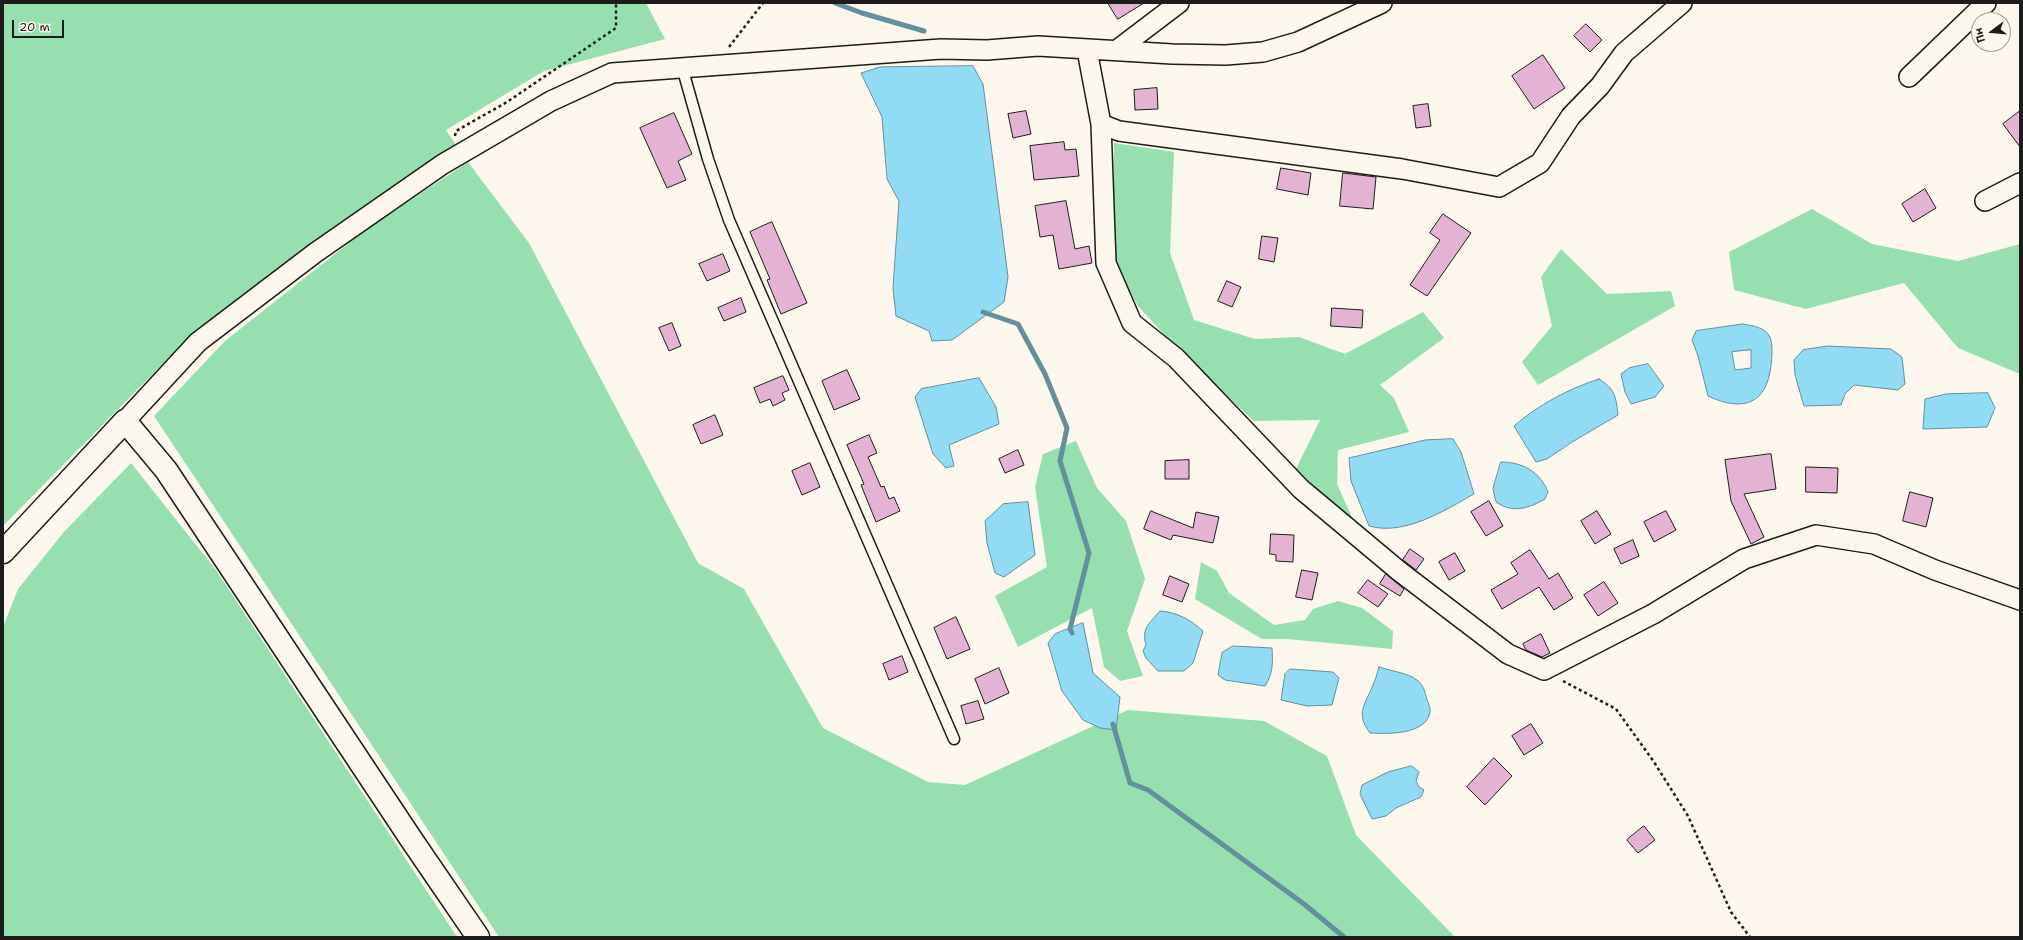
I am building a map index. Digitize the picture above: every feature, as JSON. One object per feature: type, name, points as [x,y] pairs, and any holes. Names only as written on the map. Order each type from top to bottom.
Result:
[{"type":"street","points":[[1118,50],[1179,3]]},
{"type":"street","points":[[3,552],[198,342],[315,253],[385,204],[454,159],[551,101],[612,73],[715,64],[941,49],[987,50],[1038,46],[1172,54],[1226,55],[1262,52],[1298,42],[1382,3]]},
{"type":"street","points":[[1101,124],[1119,131],[1402,169],[1499,186],[1540,163],[1571,116],[1600,86],[1624,53],[1682,3]]},
{"type":"street","points":[[1909,77],[1986,3]]},
{"type":"street","points":[[1087,50],[1101,124],[1106,263],[1132,323],[1176,358],[1306,494],[1399,571],[1508,654],[1544,670],[1653,614],[1744,559],[1816,535],[1874,544],[1935,570],[2020,600]]},
{"type":"street","points":[[1984,201],[2020,183]]},
{"type":"street","points":[[125,421],[166,470],[410,840],[478,937]]},
{"type":"lane","points":[[682,67],[708,159],[730,220],[954,739]]},
{"type":"path","points":[[454,159],[456,131],[507,102],[616,28],[616,3]]},
{"type":"path","points":[[715,64],[762,3]]},
{"type":"path","points":[[1544,670],[1616,709],[1654,762],[1688,816],[1731,912],[1750,937]]},
{"type":"green space","points":[[3,3],[646,3],[665,39],[544,71],[446,130],[462,154],[198,328],[3,526]]},
{"type":"green space","points":[[1114,143],[1174,152],[1170,253],[1194,320],[1255,339],[1299,337],[1345,354],[1423,312],[1444,338],[1380,385],[1394,398],[1409,432],[1338,450],[1337,484],[1357,528],[1296,469],[1320,420],[1254,421],[1180,352],[1138,306],[1112,258]]},
{"type":"green space","points":[[468,162],[529,243],[698,563],[744,589],[823,728],[928,782],[965,785],[1128,710],[1264,721],[1327,756],[1356,835],[1455,937],[499,937],[154,416],[225,341],[364,231]]},
{"type":"green space","points":[[1812,209],[1872,244],[1958,261],[2020,244],[2020,374],[1958,348],[1904,283],[1806,309],[1734,290],[1729,252]]},
{"type":"green space","points":[[1561,249],[1607,294],[1671,291],[1675,306],[1538,385],[1522,362],[1552,326],[1541,277]]},
{"type":"green space","points":[[1076,441],[1097,488],[1126,521],[1145,579],[1127,631],[1143,676],[1120,681],[1104,667],[1092,608],[1018,647],[995,596],[1047,567],[1035,487],[1043,454]]},
{"type":"green space","points":[[131,463],[216,570],[457,937],[3,937],[3,627],[18,589],[63,533]]},
{"type":"green space","points":[[1201,562],[1217,571],[1229,593],[1274,625],[1305,620],[1313,609],[1338,601],[1362,608],[1393,631],[1392,649],[1287,639],[1262,639],[1195,599]]},
{"type":"water","points":[[973,66],[983,84],[1008,277],[1004,302],[952,340],[932,341],[929,331],[896,316],[893,288],[899,201],[887,179],[882,117],[861,73],[880,67]]},
{"type":"water","points":[[1743,324],[1758,328],[1768,334],[1772,344],[1769,378],[1758,397],[1751,402],[1732,404],[1708,396],[1698,356],[1692,340],[1696,331]],"holes":[[[1751,350],[1751,368],[1735,370],[1732,352]]]},
{"type":"water","points":[[1828,346],[1891,349],[1902,357],[1905,384],[1898,390],[1854,385],[1845,394],[1841,405],[1804,406],[1795,375],[1794,360],[1803,350]]},
{"type":"water","points":[[1648,364],[1664,386],[1655,397],[1631,404],[1625,392],[1621,374],[1629,368]]},
{"type":"water","points":[[979,378],[996,407],[999,424],[949,445],[954,466],[946,468],[933,454],[915,397],[921,389]]},
{"type":"water","points":[[1599,379],[1612,390],[1618,415],[1572,442],[1547,459],[1536,462],[1514,426],[1533,411],[1554,398]]},
{"type":"water","points":[[1988,393],[1995,408],[1987,427],[1923,429],[1925,399],[1946,394]]},
{"type":"water","points":[[1453,439],[1461,452],[1474,494],[1450,508],[1410,525],[1396,528],[1369,526],[1351,481],[1349,458],[1425,440]]},
{"type":"water","points":[[1501,462],[1509,462],[1523,466],[1535,474],[1545,485],[1548,492],[1545,499],[1527,507],[1515,509],[1502,506],[1496,502],[1493,489]]},
{"type":"water","points":[[1028,502],[1035,555],[1004,577],[995,573],[987,543],[985,521],[1003,504]]},
{"type":"water","points":[[1160,611],[1183,617],[1194,623],[1203,631],[1193,663],[1184,671],[1158,671],[1146,658],[1143,651],[1146,645],[1145,634],[1147,626]]},
{"type":"water","points":[[1083,623],[1093,673],[1120,697],[1116,730],[1100,728],[1083,720],[1062,691],[1048,643],[1055,634]]},
{"type":"water","points":[[1233,646],[1272,648],[1272,668],[1270,677],[1265,686],[1225,680],[1218,675],[1222,653]]},
{"type":"water","points":[[1379,667],[1409,676],[1421,684],[1430,707],[1430,712],[1427,720],[1421,725],[1405,732],[1370,733],[1365,726],[1362,714]]},
{"type":"water","points":[[1290,669],[1333,672],[1339,678],[1332,705],[1307,706],[1281,700],[1285,674]]},
{"type":"water","points":[[1412,766],[1419,772],[1416,781],[1419,787],[1424,790],[1421,797],[1396,808],[1386,816],[1372,819],[1360,794],[1362,785],[1388,772]]},
{"type":"building","points":[[1108,3],[1144,3],[1118,19]]},
{"type":"building","points":[[1586,24],[1602,40],[1590,52],[1574,36]]},
{"type":"building","points":[[1543,55],[1565,88],[1534,109],[1512,76]]},
{"type":"building","points":[[1157,88],[1158,109],[1135,110],[1134,90]]},
{"type":"building","points":[[1428,104],[1431,126],[1416,128],[1413,106]]},
{"type":"building","points":[[1026,111],[1031,134],[1013,138],[1008,114]]},
{"type":"building","points":[[2020,111],[2020,147],[2003,124]]},
{"type":"building","points":[[674,113],[692,154],[678,161],[686,180],[667,188],[640,128]]},
{"type":"building","points":[[1064,142],[1065,150],[1076,149],[1079,176],[1034,180],[1030,146]]},
{"type":"building","points":[[1281,168],[1311,173],[1308,195],[1277,189]]},
{"type":"building","points":[[1343,173],[1376,177],[1373,209],[1340,206]]},
{"type":"building","points":[[1925,189],[1936,208],[1913,222],[1902,204]]},
{"type":"building","points":[[1066,201],[1075,249],[1089,246],[1092,263],[1059,269],[1053,235],[1040,237],[1035,206]]},
{"type":"building","points":[[1443,214],[1471,233],[1427,296],[1410,285],[1440,240],[1430,233]]},
{"type":"building","points":[[772,222],[807,303],[781,314],[767,280],[770,279],[750,232]]},
{"type":"building","points":[[1262,236],[1278,238],[1274,262],[1259,259]]},
{"type":"building","points":[[723,254],[730,271],[707,281],[699,264]]},
{"type":"building","points":[[1227,281],[1241,287],[1232,307],[1218,301]]},
{"type":"building","points":[[741,298],[746,312],[724,321],[718,308]]},
{"type":"building","points":[[1332,308],[1363,310],[1362,328],[1331,326]]},
{"type":"building","points":[[672,323],[681,346],[669,351],[659,328]]},
{"type":"building","points":[[847,370],[860,399],[834,410],[822,381]]},
{"type":"building","points":[[783,376],[789,390],[782,393],[785,400],[773,406],[770,399],[760,403],[754,388]]},
{"type":"building","points":[[715,415],[723,435],[701,444],[693,425]]},
{"type":"building","points":[[869,435],[877,453],[868,457],[881,487],[884,486],[889,499],[894,497],[900,511],[876,522],[861,485],[864,484],[847,445]]},
{"type":"building","points":[[1018,450],[1024,465],[1005,473],[999,459]]},
{"type":"building","points":[[1771,454],[1776,489],[1744,494],[1764,537],[1751,544],[1731,501],[1725,460]]},
{"type":"building","points":[[1189,460],[1189,479],[1165,479],[1165,461]]},
{"type":"building","points":[[810,463],[820,487],[802,495],[792,471]]},
{"type":"building","points":[[1806,467],[1838,468],[1837,493],[1806,492]]},
{"type":"building","points":[[1910,492],[1933,498],[1926,527],[1903,521]]},
{"type":"building","points":[[1489,501],[1503,526],[1486,536],[1471,512]]},
{"type":"building","points":[[1151,511],[1193,528],[1196,512],[1219,517],[1213,543],[1173,535],[1171,540],[1144,529]]},
{"type":"building","points":[[1597,511],[1611,534],[1595,544],[1581,521]]},
{"type":"building","points":[[1666,511],[1676,530],[1654,542],[1644,522]]},
{"type":"building","points":[[1271,534],[1294,535],[1293,562],[1276,561],[1276,555],[1270,554]]},
{"type":"building","points":[[1633,540],[1639,556],[1621,564],[1614,549]]},
{"type":"building","points":[[1410,549],[1424,559],[1416,570],[1403,560]]},
{"type":"building","points":[[1530,550],[1549,579],[1558,573],[1573,598],[1554,610],[1539,587],[1502,609],[1491,590],[1518,574],[1511,563]]},
{"type":"building","points":[[1455,553],[1465,571],[1449,580],[1439,562]]},
{"type":"building","points":[[1302,570],[1318,573],[1312,600],[1296,597]]},
{"type":"building","points":[[1386,574],[1404,589],[1400,596],[1380,584]]},
{"type":"building","points":[[1170,576],[1189,584],[1182,602],[1163,595]]},
{"type":"building","points":[[1368,580],[1388,594],[1378,607],[1358,593]]},
{"type":"building","points":[[1604,582],[1618,603],[1598,616],[1584,595]]},
{"type":"building","points":[[956,617],[970,649],[947,659],[934,628]]},
{"type":"building","points":[[1541,634],[1550,653],[1542,657],[1526,650],[1523,644]]},
{"type":"building","points":[[902,656],[908,672],[889,680],[883,664]]},
{"type":"building","points":[[999,668],[1009,693],[985,704],[975,679]]},
{"type":"building","points":[[978,701],[984,719],[966,724],[961,706]]},
{"type":"building","points":[[1531,724],[1543,743],[1524,755],[1512,736]]},
{"type":"building","points":[[1494,758],[1512,776],[1485,805],[1467,787]]},
{"type":"building","points":[[1644,826],[1655,840],[1638,853],[1627,840]]},
{"type":"waterway","points":[[835,3],[862,13],[924,31]]},
{"type":"waterway","points":[[983,312],[1018,324],[1045,374],[1067,428],[1060,461],[1089,553],[1070,629],[1072,633]]},
{"type":"waterway","points":[[1113,724],[1130,783],[1148,790],[1304,904],[1344,937]]}]
